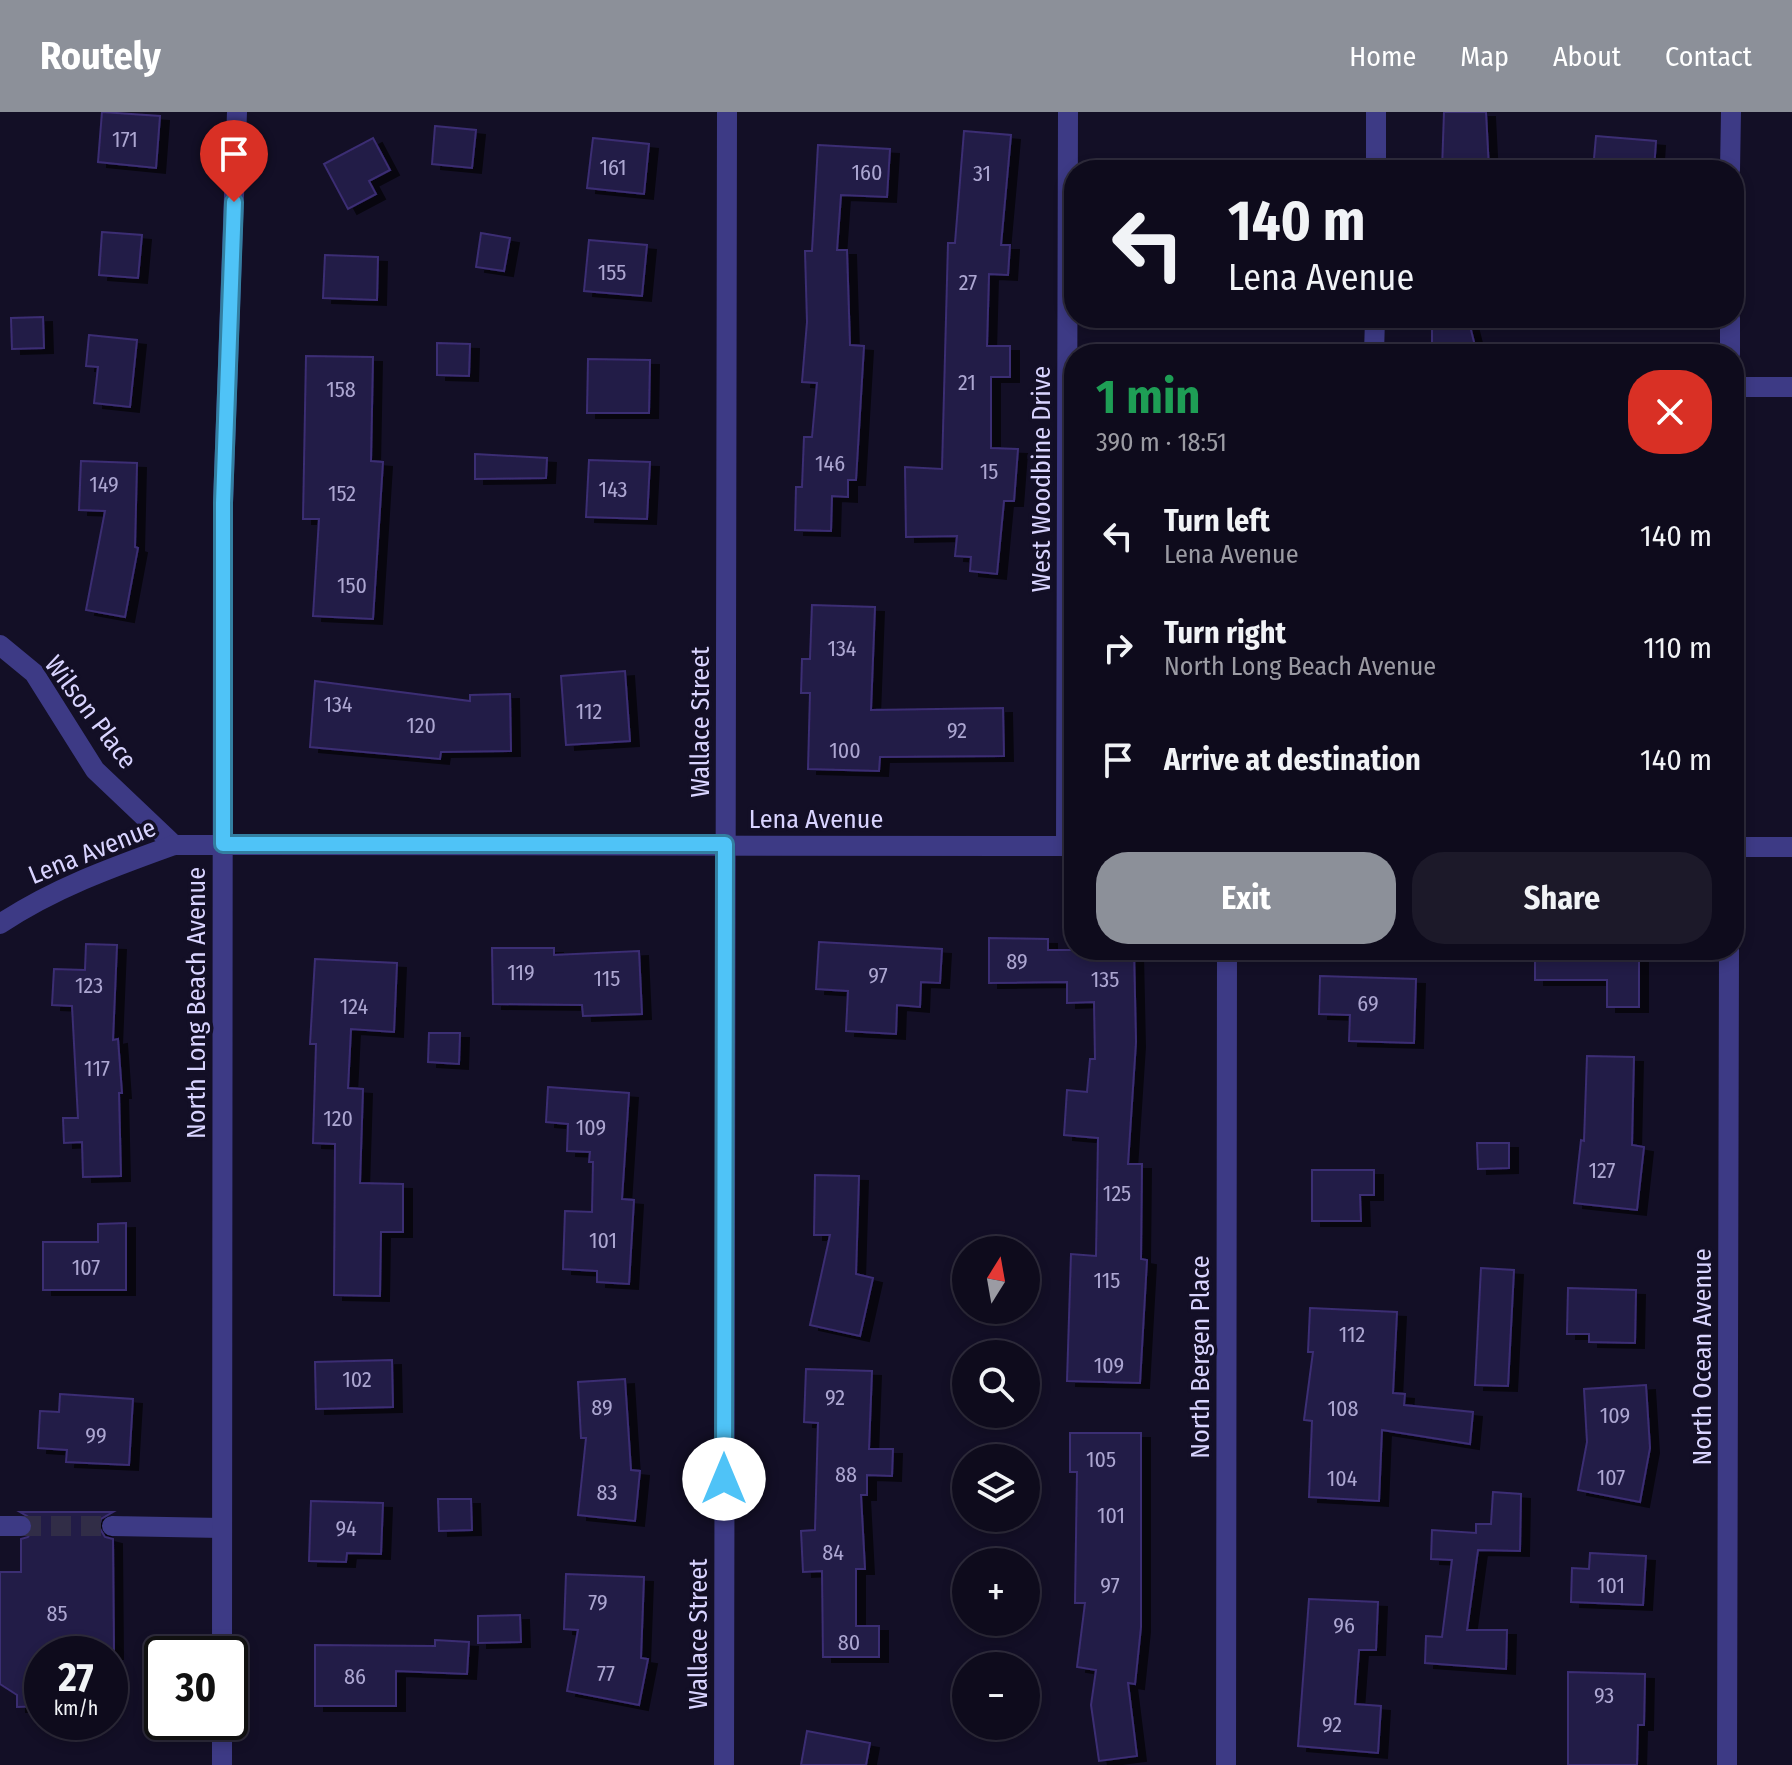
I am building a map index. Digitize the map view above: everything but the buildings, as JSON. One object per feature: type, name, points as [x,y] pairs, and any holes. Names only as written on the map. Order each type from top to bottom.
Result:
[{"type":"street","name":"North Long Beach Avenue","points":[[222,1636],[223,503],[237,112]]},
{"type":"street","name":"Wallace Street","points":[[724,1765],[727,112]]},
{"type":"street","name":"West Woodbine Drive","points":[[1068,112],[1068,160]]},
{"type":"street","points":[[1376,112],[1376,160]]},
{"type":"street","points":[[1730,160],[1731,112]]},
{"type":"street","points":[[1744,387],[1792,387]]},
{"type":"street","name":"Wilson Place","points":[[0,645],[34,673],[95,770],[174,845]]},
{"type":"street","name":"Lena Avenue","points":[[0,924],[28,905],[83,878],[174,845],[1064,846]]},
{"type":"street","points":[[1744,847],[1792,847]]},
{"type":"street","name":"North Bergen Place","points":[[1226,1765],[1227,960]]},
{"type":"street","name":"North Ocean Avenue","points":[[1727,1765],[1729,960]]},
{"type":"street","points":[[112,1526],[222,1528]]},
{"type":"street","points":[[222,1740],[222,1765]]},
{"type":"tunnel","points":[[21,1526],[112,1526]]},
{"type":"route","points":[[234,202],[223,503],[223,844],[725,844],[724,1479]]}]
